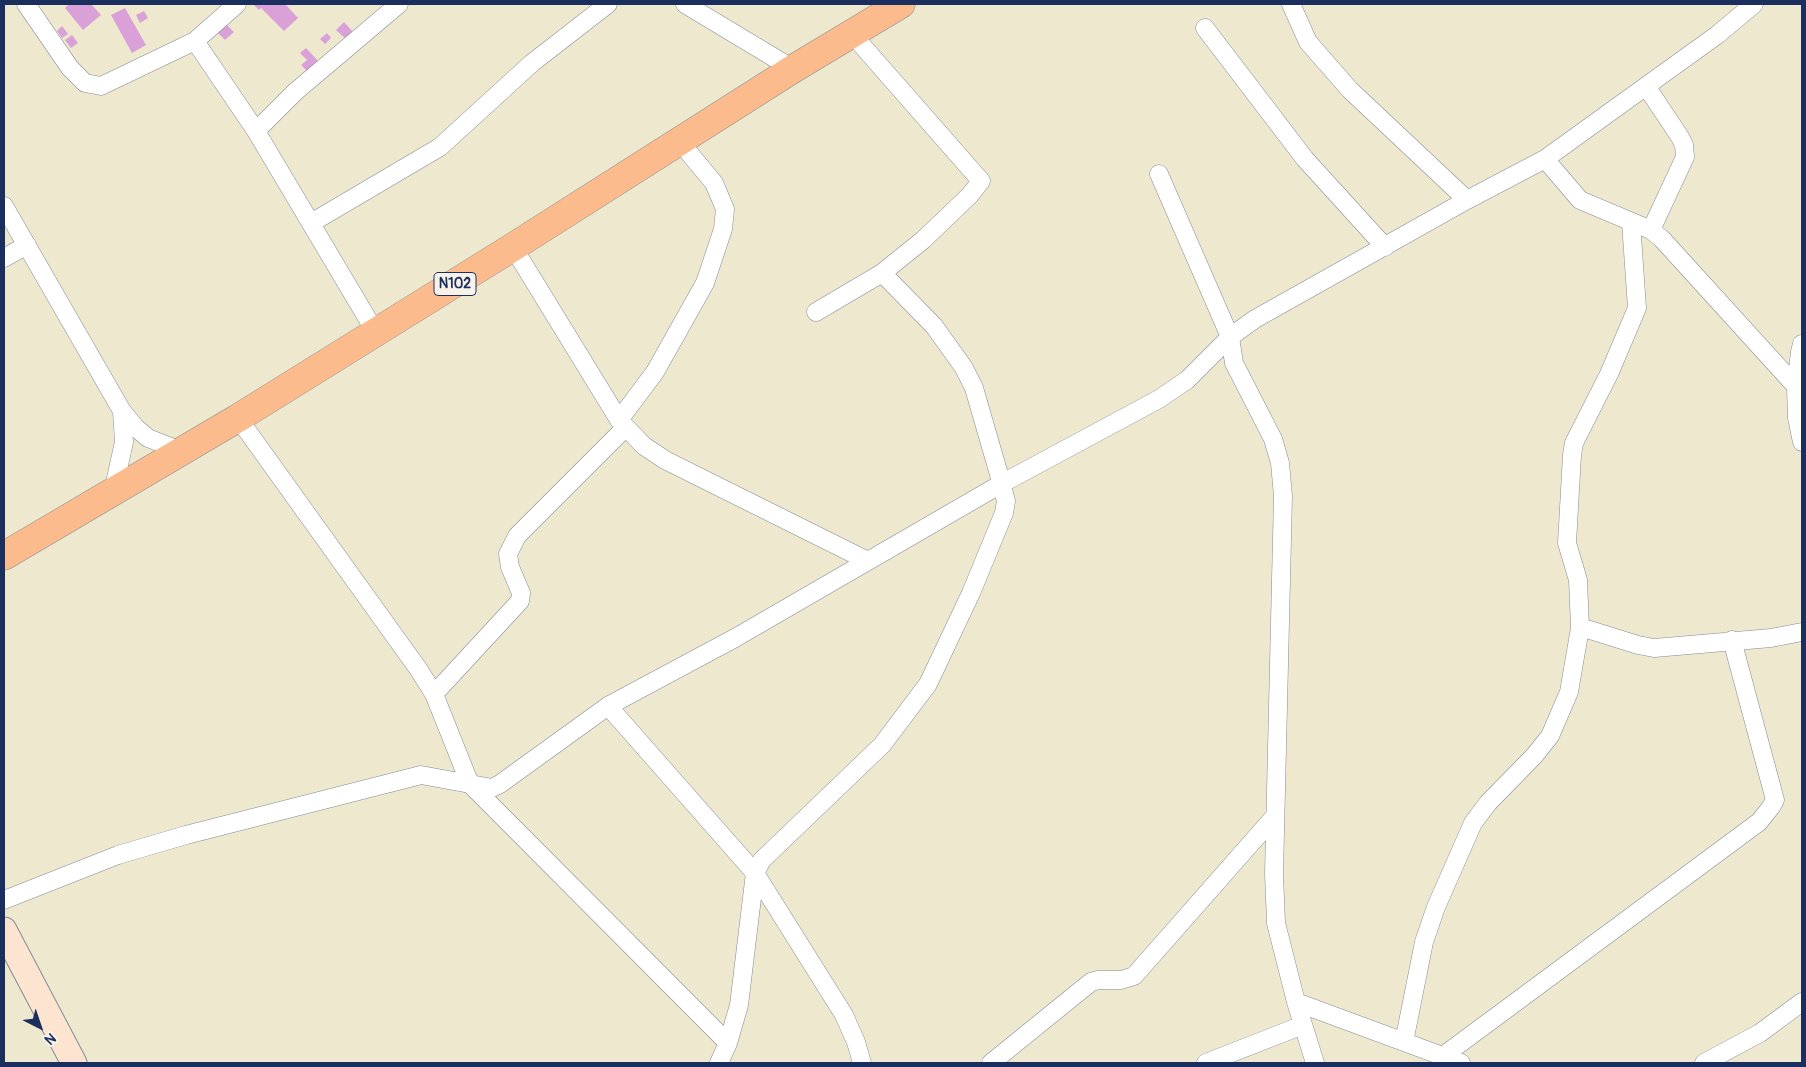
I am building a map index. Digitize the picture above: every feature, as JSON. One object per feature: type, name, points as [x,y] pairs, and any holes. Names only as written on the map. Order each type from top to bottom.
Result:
[{"type":"main road","name":"N102","points":[[4,556],[238,418],[901,4]]},
{"type":"street","points":[[26,4],[70,68],[85,83],[101,86],[195,41],[237,4]]},
{"type":"street","points":[[256,131],[295,92],[399,4]]},
{"type":"street","points":[[311,223],[440,148],[532,63],[608,4]]},
{"type":"street","points":[[685,4],[793,70]]},
{"type":"street","points":[[1291,4],[1308,42],[1350,90],[1467,200]]},
{"type":"street","points":[[4,900],[118,855],[186,835],[408,779],[421,776],[492,788],[500,784],[608,706],[735,638],[1001,484],[1159,398],[1180,385],[1230,337],[1256,319],[1467,200],[1545,159],[1717,35],[1754,4]]},
{"type":"street","points":[[1205,28],[1304,159],[1385,247]]},
{"type":"street","points":[[816,312],[882,272],[922,240],[970,195],[981,181],[852,34]]},
{"type":"street","points":[[195,41],[256,131],[376,333]]},
{"type":"street","points":[[1646,86],[1680,136],[1684,145],[1685,157],[1651,230]]},
{"type":"street","points":[[434,694],[520,600],[520,593],[510,567],[508,554],[517,536],[622,424],[705,283],[723,229],[725,209],[714,183],[680,142]]},
{"type":"street","points":[[1545,159],[1580,200],[1651,230],[1662,239],[1799,390]]},
{"type":"street","points":[[1159,174],[1230,337],[1234,363],[1273,439],[1280,462],[1283,496],[1274,874],[1276,923],[1296,1002],[1315,1063]]},
{"type":"street","points":[[4,206],[122,411],[135,427],[148,438],[181,451]]},
{"type":"street","points":[[1404,1042],[1424,942],[1436,907],[1473,823],[1488,803],[1534,756],[1550,736],[1569,692],[1580,628],[1578,580],[1567,543],[1572,455],[1574,443],[1609,374],[1637,308],[1631,222]]},
{"type":"street","points":[[4,258],[27,245]]},
{"type":"street","points":[[513,247],[622,424],[644,446],[665,460],[868,562]]},
{"type":"street","points":[[719,1063],[728,1043],[739,1005],[755,873],[767,854],[882,745],[928,684],[971,594],[1002,518],[1006,501],[974,388],[964,368],[934,326],[882,272]]},
{"type":"street","points":[[1802,344],[1797,418],[1802,442]]},
{"type":"street","points":[[113,492],[124,442],[122,411]]},
{"type":"street","points":[[238,418],[419,670],[434,694],[470,784],[728,1043]]},
{"type":"street","points":[[1580,628],[1638,646],[1654,648],[1771,638],[1802,632]]},
{"type":"street","points":[[1443,1056],[1759,822],[1771,807],[1774,800],[1732,640]]},
{"type":"street","points":[[608,706],[755,873],[844,1015],[856,1042],[862,1063]]},
{"type":"street","points":[[991,1063],[1092,982],[1098,980],[1121,980],[1134,976],[1275,816]]},
{"type":"street","points":[[4,930],[74,1063]]},
{"type":"street","points":[[1296,1002],[1461,1063]]},
{"type":"street","points":[[1704,1063],[1760,1033],[1802,1002]]},
{"type":"street","points":[[1206,1063],[1303,1024]]},
{"type":"building","points":[[69,4],[91,4],[101,15],[83,30],[65,8]]},
{"type":"building","points":[[253,4],[285,4],[298,18],[284,31],[261,8],[259,10]]},
{"type":"building","points":[[125,8],[146,45],[132,53],[111,15]]},
{"type":"building","points":[[144,11],[148,18],[140,23],[136,15]]},
{"type":"building","points":[[344,22],[354,33],[347,40],[336,30]]},
{"type":"building","points":[[225,23],[234,32],[225,40],[217,32]]},
{"type":"building","points":[[62,26],[68,34],[62,38],[57,31]]},
{"type":"building","points":[[327,33],[331,38],[325,44],[320,39]]},
{"type":"building","points":[[72,35],[78,43],[71,48],[65,40]]},
{"type":"building","points":[[306,48],[319,62],[308,72],[301,65],[307,60],[300,53]]}]
